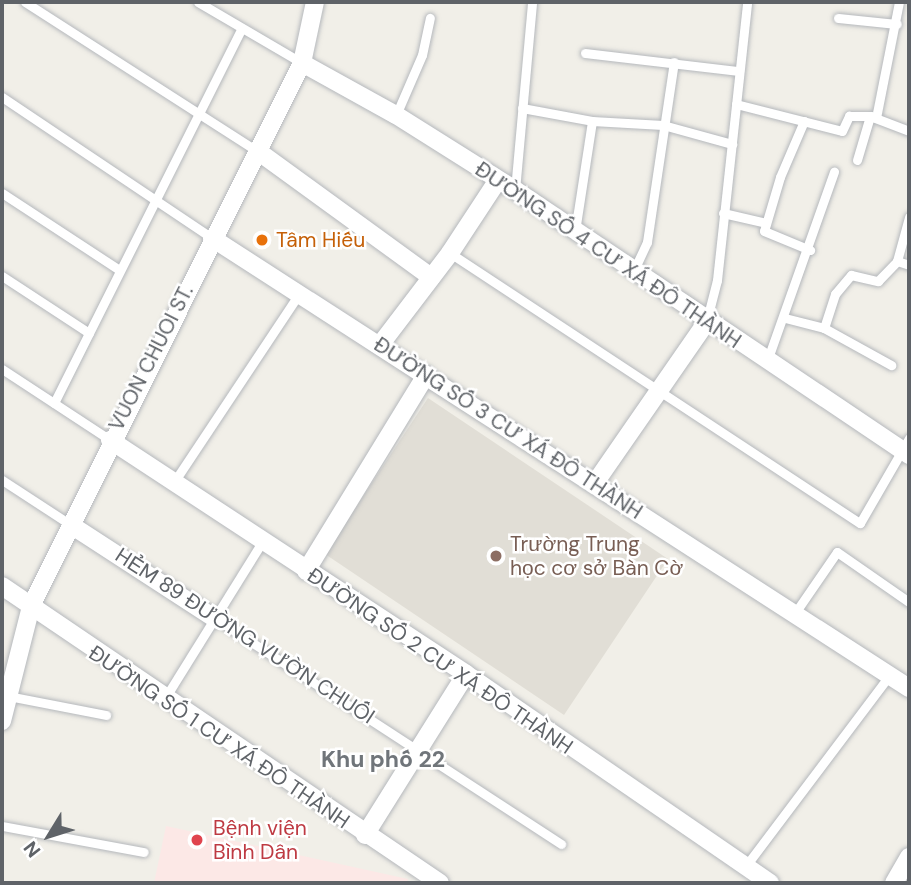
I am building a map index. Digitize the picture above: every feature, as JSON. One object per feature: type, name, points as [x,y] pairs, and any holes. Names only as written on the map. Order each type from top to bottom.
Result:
[{"type":"street","name":"VUON CHUOI ST.","points":[[2,720],[4,695],[31,607],[110,440],[302,63],[315,2]]},
{"type":"street","name":"ÐƯỜNG SỐ 4 CƯ XÁ ĐÔ THÀNH","points":[[302,63],[396,115],[515,190],[766,362],[907,448]]},
{"type":"street","points":[[259,152],[431,277]]},
{"type":"street","points":[[380,345],[450,253],[498,180]]},
{"type":"street","name":"ÐƯỜNG SỐ 3 CƯ XÁ ĐÔ THÀNH","points":[[212,238],[909,688]]},
{"type":"street","points":[[595,484],[707,321]]},
{"type":"street","points":[[306,571],[426,375]]},
{"type":"street","name":"ÐƯỜNG SỐ 2 CƯ XÁ ĐÔ THÀNH","points":[[110,440],[466,674],[770,883]]},
{"type":"street","name":"HẺM 89 ĐƯỜNG VƯỜN CHUỐI","points":[[71,524],[216,619]]},
{"type":"street","name":"ÐƯỜNG SỐ 1 CƯ XÁ ĐÔ THÀNH","points":[[2,586],[365,835],[440,883]]},
{"type":"street","points":[[365,835],[466,674]]},
{"type":"street","points":[[894,883],[909,856]]},
{"type":"lane","points":[[24,2],[259,152]]},
{"type":"lane","points":[[198,2],[302,63]]},
{"type":"lane","points":[[515,190],[532,2]]},
{"type":"lane","points":[[707,321],[717,280],[747,2]]},
{"type":"lane","points":[[857,160],[873,117],[897,24],[899,2]]},
{"type":"lane","points":[[396,115],[422,55],[430,18]]},
{"type":"lane","points":[[838,18],[897,24]]},
{"type":"lane","points":[[54,403],[241,29]]},
{"type":"lane","points":[[584,53],[739,71]]},
{"type":"lane","points":[[633,272],[647,242],[674,62]]},
{"type":"lane","points":[[2,97],[212,238]]},
{"type":"lane","points":[[736,104],[842,131],[849,116],[873,117],[909,131]]},
{"type":"lane","points":[[522,108],[592,121],[663,125],[732,144]]},
{"type":"lane","points":[[574,232],[592,121]]},
{"type":"lane","points":[[804,121],[764,231],[810,250]]},
{"type":"lane","points":[[766,362],[810,250],[834,172]]},
{"type":"lane","points":[[2,193],[119,270]]},
{"type":"lane","points":[[723,213],[766,223]]},
{"type":"lane","points":[[824,328],[835,294],[848,277],[855,274],[878,281],[897,261],[909,217]]},
{"type":"lane","points":[[450,253],[860,523],[907,448]]},
{"type":"lane","points":[[897,261],[909,265]]},
{"type":"lane","points":[[2,276],[89,333]]},
{"type":"lane","points":[[174,482],[300,293]]},
{"type":"lane","points":[[785,318],[824,328],[891,365]]},
{"type":"lane","points":[[2,369],[110,440]]},
{"type":"lane","points":[[2,480],[71,524]]},
{"type":"lane","points":[[165,698],[262,542]]},
{"type":"lane","points":[[795,613],[837,552],[909,602]]},
{"type":"lane","name":"HẺM 89 ĐƯỜNG VƯỜN CHUỐI","points":[[216,619],[418,747],[561,844]]},
{"type":"lane","points":[[746,867],[889,676]]},
{"type":"lane","points":[[4,695],[106,715]]},
{"type":"lane","points":[[2,826],[144,852]]},
{"type":"shaded area","name":"Trường Trung học cơ sở Bàn Cờ","points":[[428,398],[668,559],[564,715],[325,554]]},
{"type":"shaded area","name":"Bệnh viện Bình Dân","points":[[166,826],[408,879],[407,883],[154,883]]},
{"type":"place","name":"Tâm Hiếu","points":[[262,240]]},
{"type":"place","name":"Trường Trung học cơ sở Bàn Cờ","points":[[496,556]]},
{"type":"place","name":"Bệnh viện Bình Dân","points":[[197,840]]},
{"type":"district","name":"Khu phố 22","points":[[383,759]]}]
